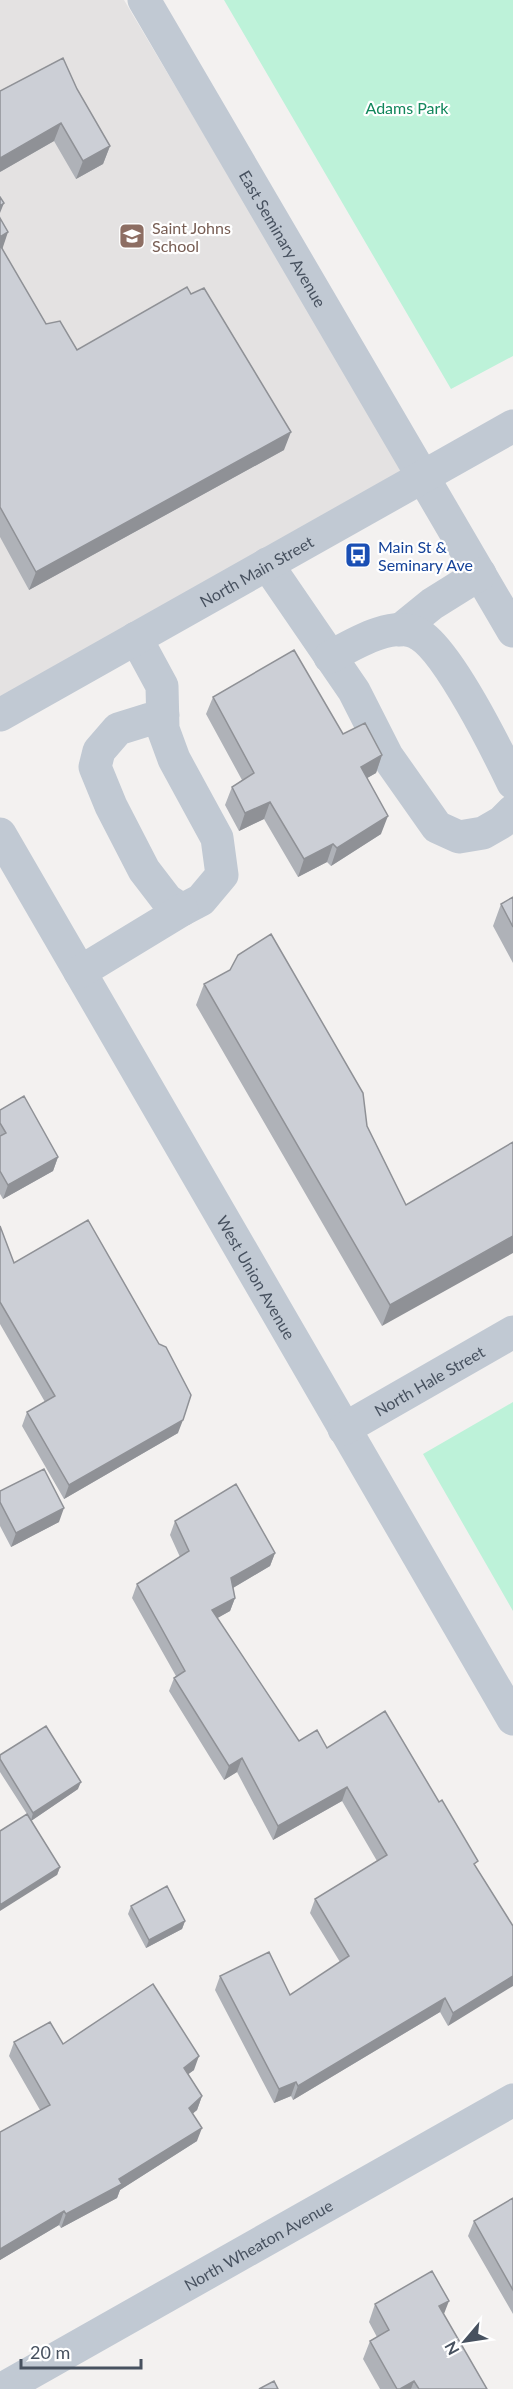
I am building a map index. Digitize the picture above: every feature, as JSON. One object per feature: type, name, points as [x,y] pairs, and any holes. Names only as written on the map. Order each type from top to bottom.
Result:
[{"type":"street","name":"East Seminary Avenue","points":[[144,0],[513,631]]},
{"type":"street","name":"North Main Street","points":[[0,715],[513,426]]},
{"type":"street","points":[[267,564],[354,691],[387,756],[437,827],[459,837],[483,833],[502,822],[513,811]]},
{"type":"street","points":[[400,630],[432,604],[480,574]]},
{"type":"street","points":[[330,657],[369,635],[400,630],[420,634],[444,661],[492,741],[513,783]]},
{"type":"street","points":[[80,972],[201,900],[222,875],[218,838],[174,759],[163,729],[162,686],[136,638]]},
{"type":"street","points":[[163,715],[118,729],[99,751],[95,766],[111,806],[144,870],[167,900],[182,910]]},
{"type":"street","name":"West Union Avenue","points":[[0,834],[513,1719]]},
{"type":"street","name":"North Hale Street","points":[[344,1429],[513,1332]]},
{"type":"street","name":"North Wheaton Avenue","points":[[2,2389],[513,2100]]},
{"type":"shaded area","name":"Saint Johns School","points":[[0,0],[124,0],[405,472],[0,699]]},
{"type":"green space","name":"Adams Park","points":[[224,0],[513,0],[513,356],[451,389]]},
{"type":"green space","points":[[513,1402],[513,1611],[423,1454]]},
{"type":"building","points":[[63,58],[77,89],[110,146],[83,161],[61,123],[0,158],[0,91]]},
{"type":"building","points":[[0,218],[8,232],[0,237]]},
{"type":"building","points":[[0,245],[46,324],[60,321],[77,350],[187,287],[191,294],[204,288],[291,432],[36,572],[0,507]]},
{"type":"building","points":[[294,650],[343,734],[365,723],[382,755],[361,767],[388,816],[337,848],[333,844],[304,859],[270,802],[245,813],[232,787],[254,773],[213,697]]},
{"type":"building","points":[[513,897],[513,927],[501,904]]},
{"type":"building","points":[[271,934],[363,1093],[367,1126],[406,1205],[513,1142],[513,1236],[390,1305],[204,984],[230,970],[238,955]]},
{"type":"building","points":[[24,1096],[58,1157],[8,1185],[0,1171],[0,1136],[6,1133],[0,1123],[0,1110]]},
{"type":"building","points":[[88,1220],[159,1344],[166,1347],[191,1395],[183,1420],[69,1485],[27,1412],[55,1396],[0,1302],[0,1226],[14,1263]]},
{"type":"building","points":[[44,1469],[64,1508],[16,1533],[0,1502],[0,1491]]},
{"type":"building","points":[[236,1484],[275,1553],[231,1578],[235,1598],[212,1610],[299,1741],[317,1730],[327,1748],[385,1711],[439,1802],[442,1800],[478,1861],[474,1864],[513,1926],[513,1976],[453,2013],[445,1998],[298,2086],[296,2082],[279,2089],[220,1976],[269,1952],[290,1995],[349,1956],[315,1899],[387,1855],[347,1787],[278,1826],[242,1758],[229,1766],[174,1678],[185,1671],[137,1584],[189,1551],[175,1521]]},
{"type":"building","points":[[46,1726],[81,1782],[33,1813],[0,1759],[0,1755]]},
{"type":"building","points":[[27,1814],[60,1867],[0,1905],[0,1831]]},
{"type":"building","points":[[167,1886],[185,1921],[149,1940],[131,1906]]},
{"type":"building","points":[[153,1984],[199,2056],[184,2068],[202,2096],[189,2108],[202,2128],[119,2179],[122,2184],[66,2214],[64,2211],[0,2249],[0,2132],[50,2105],[14,2042],[50,2022],[63,2044]]},
{"type":"building","points":[[513,2198],[513,2290],[474,2221]]},
{"type":"building","points":[[432,2271],[449,2301],[439,2306],[487,2389],[419,2389],[414,2381],[397,2389],[370,2341],[389,2330],[375,2304]]},
{"type":"building","points":[[274,2381],[278,2389],[259,2389]]},
{"type":"place","name":"Saint Johns School","points":[[132,236]]},
{"type":"place","name":"Main St & Seminary Ave","points":[[358,555]]}]
